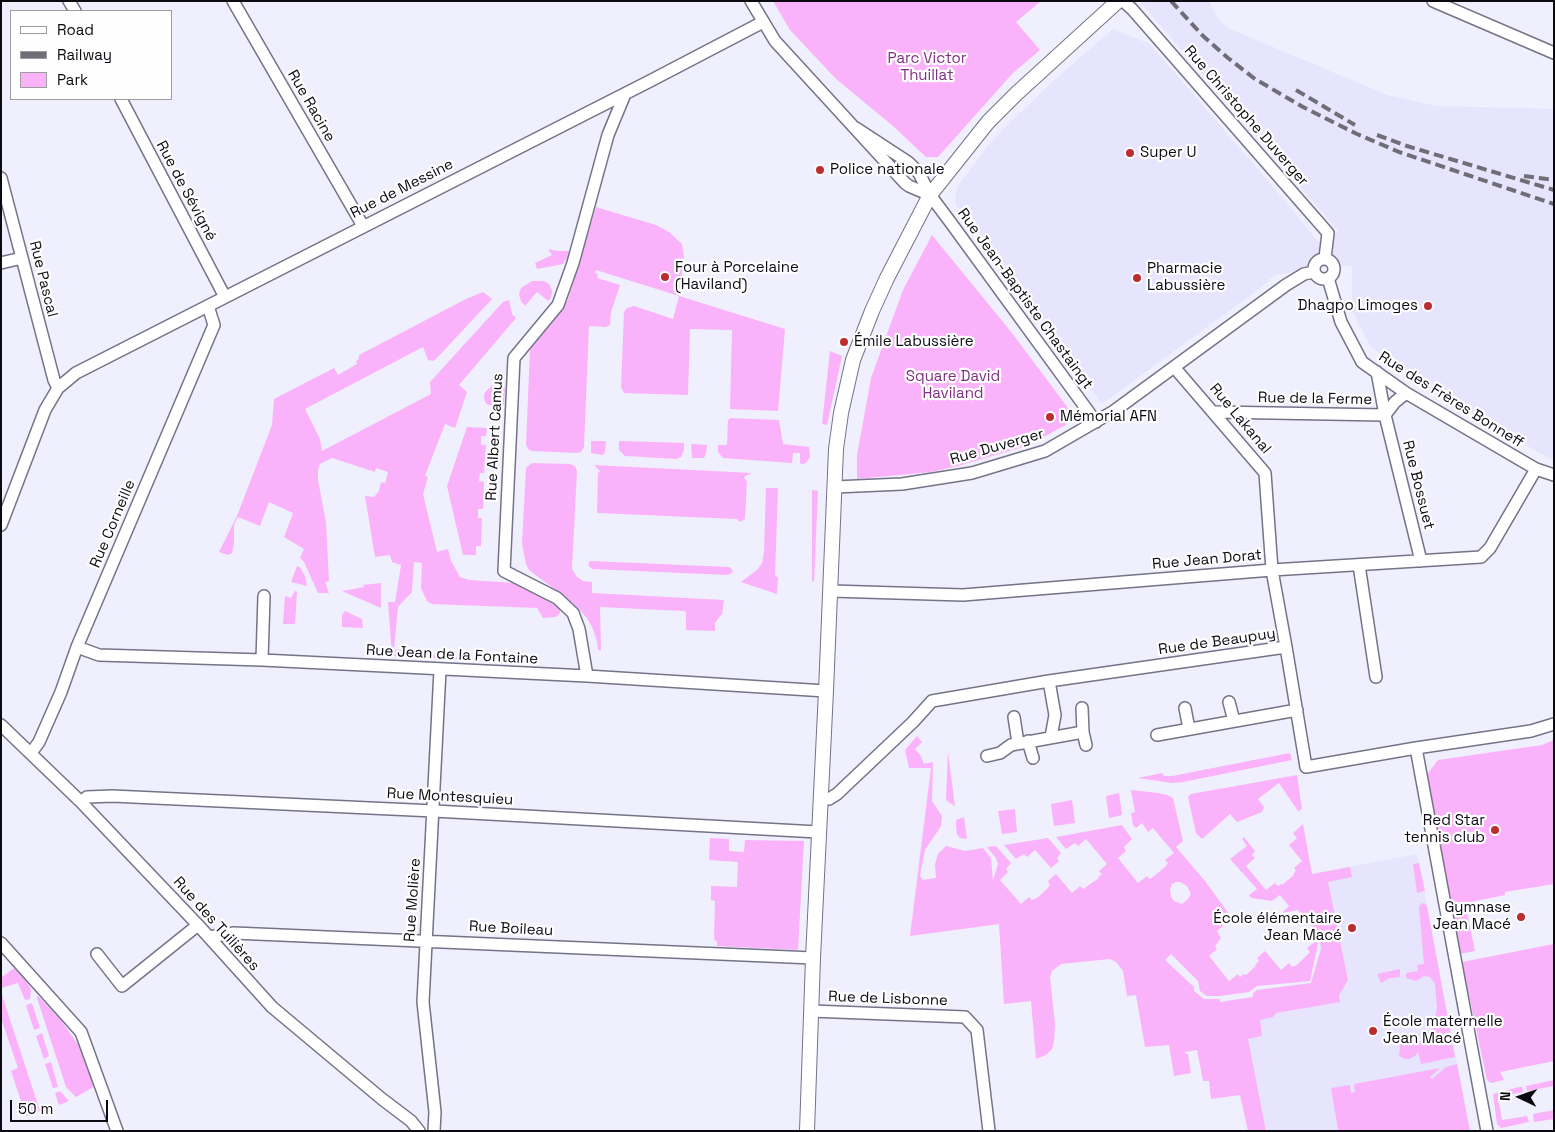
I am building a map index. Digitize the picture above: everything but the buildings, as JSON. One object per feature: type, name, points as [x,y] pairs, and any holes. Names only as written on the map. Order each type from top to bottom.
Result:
[{"type":"street","name":"Rue Racine","points":[[233,1],[362,226]]},
{"type":"street","points":[[751,1],[775,41],[909,186],[930,195]]},
{"type":"street","points":[[807,1131],[818,832],[838,430],[853,360],[887,278],[930,195],[988,122],[1118,1]]},
{"type":"street","name":"Rue Christophe Duverger","points":[[1123,1],[1328,233],[1325,258]]},
{"type":"street","points":[[1433,1],[1554,53]]},
{"type":"street","name":"Rue de Messine","points":[[58,388],[76,373],[625,94],[762,22]]},
{"type":"street","name":"Rue Albert Camus","points":[[588,676],[579,629],[572,613],[557,598],[504,571],[514,358],[558,305],[573,263],[608,135],[625,94]]},
{"type":"street","name":"Rue de Sévigné","points":[[122,100],[225,297]]},
{"type":"street","name":"Rue Jean-Baptiste Chastaingt","points":[[856,128],[908,162],[919,173],[930,195],[1096,422]]},
{"type":"street","name":"Rue Pascal","points":[[1,178],[54,380],[58,388]]},
{"type":"street","points":[[1,263],[22,258]]},
{"type":"street","points":[[1325,258],[1330,260],[1334,272],[1328,278],[1319,278],[1313,268],[1317,260],[1325,258]]},
{"type":"street","points":[[1174,367],[1286,285],[1304,274],[1314,272]]},
{"type":"street","name":"Rue des Frères Bonneff","points":[[1328,278],[1341,322],[1362,362],[1406,393],[1536,469],[1554,475]]},
{"type":"street","name":"Rue Corneille","points":[[31,754],[61,692],[77,647],[214,325],[208,306]]},
{"type":"street","name":"Rue Duverger","points":[[835,487],[902,484],[972,473],[1045,451],[1096,422],[1174,367]]},
{"type":"street","name":"Rue Lakanal","points":[[1174,367],[1266,473],[1272,570],[1286,647]]},
{"type":"street","name":"Rue Bossuet","points":[[1376,372],[1421,561]]},
{"type":"street","points":[[1,525],[45,410],[58,388]]},
{"type":"street","points":[[1385,416],[1395,402],[1406,393]]},
{"type":"street","name":"Rue de la Ferme","points":[[1215,412],[1385,416]]},
{"type":"street","name":"Rue Jean Dorat","points":[[831,591],[963,595],[1272,570],[1481,557],[1490,548],[1536,469]]},
{"type":"street","points":[[1359,565],[1376,677]]},
{"type":"street","points":[[262,660],[264,596]]},
{"type":"street","name":"Rue Jean de la Fontaine","points":[[77,647],[99,655],[262,660],[588,676],[826,691]]},
{"type":"street","name":"Rue de Beaupuy","points":[[821,799],[829,799],[837,794],[913,722],[932,701],[1049,681],[1286,647],[1306,767],[1530,731],[1554,724]]},
{"type":"street","name":"Rue Molière","points":[[434,1131],[436,1112],[423,1002],[440,670]]},
{"type":"street","points":[[1049,681],[1055,715],[1051,737]]},
{"type":"street","points":[[1229,702],[1234,721]]},
{"type":"street","points":[[1082,708],[1083,732],[1086,745]]},
{"type":"street","points":[[1185,708],[1188,729]]},
{"type":"street","points":[[1157,734],[1297,710]]},
{"type":"street","points":[[1014,717],[1023,742],[1032,758]]},
{"type":"street","name":"Rue des Tuilières","points":[[1,725],[81,802],[198,924],[272,1007],[411,1121],[419,1131]]},
{"type":"street","points":[[987,756],[1000,753],[1011,745],[1023,742],[1083,732]]},
{"type":"street","points":[[1416,748],[1487,1131]]},
{"type":"street","name":"Rue Montesquieu","points":[[81,802],[87,797],[112,796],[818,832]]},
{"type":"street","points":[[97,954],[122,986],[198,924]]},
{"type":"street","name":"Rue Boileau","points":[[209,937],[234,933],[813,958]]},
{"type":"street","points":[[1,943],[81,1032],[117,1131]]},
{"type":"street","name":"Rue de Lisbonne","points":[[811,1011],[965,1017],[977,1030],[989,1131]]},
{"type":"shaded area","points":[[1143,1],[1209,1],[1219,20],[1228,28],[1387,95],[1436,106],[1554,109],[1554,459],[1548,458],[1424,385],[1371,347],[1352,311],[1352,266],[1324,267],[1275,275],[1102,404],[957,207],[955,200],[957,187],[1002,130],[1051,83],[1113,29],[1150,44],[1292,209],[1318,242],[1339,232],[1141,3]]},
{"type":"shaded area","points":[[1417,854],[1470,1131],[1248,1131],[1220,1002],[1310,988],[1321,948],[1312,874]]},
{"type":"green space","name":"Parc Victor Thuillat","points":[[773,1],[1041,1],[1016,22],[1040,50],[1012,74],[938,157],[926,157],[893,126],[836,79],[790,30]]},
{"type":"green space","points":[[596,207],[656,225],[669,232],[682,244],[684,258],[679,296],[596,270],[597,278],[620,285],[611,312],[610,325],[606,327],[589,326],[584,447],[581,452],[577,453],[532,451],[526,445],[530,350],[568,300]]},
{"type":"green space","name":"Square David Haviland","points":[[932,235],[1012,333],[1068,408],[1066,425],[1026,446],[958,466],[931,472],[857,479],[857,455],[871,378],[903,290]]},
{"type":"green space","points":[[548,249],[572,251],[563,264],[537,269],[535,263],[552,255]]},
{"type":"green space","points":[[532,281],[544,281],[549,284],[552,290],[551,298],[548,301],[537,292],[525,306],[519,295],[521,288]]},
{"type":"green space","points":[[483,292],[492,299],[433,361],[428,360],[423,347],[305,409],[320,439],[322,451],[431,394],[430,382],[503,302],[509,300],[512,314],[516,318],[459,385],[467,392],[455,428],[445,424],[425,476],[428,477],[423,494],[437,552],[448,549],[451,561],[460,577],[469,580],[515,583],[560,608],[560,613],[556,617],[543,618],[537,608],[432,604],[427,601],[421,588],[422,563],[414,562],[412,592],[398,607],[394,649],[475,660],[392,656],[388,602],[395,602],[401,565],[392,562],[390,555],[375,557],[365,496],[374,497],[379,491],[381,482],[385,483],[388,472],[376,468],[375,472],[332,458],[320,464],[318,480],[326,523],[329,581],[325,582],[329,593],[318,593],[304,562],[300,558],[304,549],[284,537],[293,513],[269,502],[260,526],[238,517],[234,525],[232,553],[228,555],[219,552],[237,516],[272,425],[274,399],[334,368],[338,375],[357,364],[356,361],[359,359],[359,355]]},
{"type":"green space","points":[[679,296],[785,329],[778,411],[730,409],[732,330],[690,329],[688,395],[624,393],[621,387],[624,312],[627,308],[634,306],[673,319]]},
{"type":"green space","points":[[830,351],[842,356],[827,425],[822,424]]},
{"type":"green space","points":[[495,383],[502,385],[505,389],[504,405],[488,405],[485,402],[485,392]]},
{"type":"green space","points":[[730,418],[779,420],[783,444],[809,447],[810,457],[806,463],[802,464],[800,463],[800,453],[793,453],[792,463],[723,458],[718,452],[718,445],[727,445],[728,420]]},
{"type":"green space","points":[[467,427],[487,428],[486,436],[481,436],[481,445],[486,445],[484,473],[480,473],[479,481],[484,482],[483,509],[478,509],[478,518],[482,518],[481,546],[476,546],[476,555],[463,555],[447,486]]},
{"type":"green space","points":[[591,441],[606,441],[603,455],[591,453]]},
{"type":"green space","points":[[619,441],[684,443],[684,450],[681,457],[677,459],[625,456],[619,450]]},
{"type":"green space","points":[[691,444],[707,445],[704,458],[692,458]]},
{"type":"green space","points":[[532,463],[570,464],[575,466],[577,471],[572,569],[577,577],[583,581],[592,582],[592,593],[724,600],[722,615],[715,623],[715,631],[686,630],[686,612],[684,611],[600,607],[601,650],[598,650],[597,641],[587,618],[572,602],[529,570],[526,564],[522,544],[526,468]]},
{"type":"green space","points":[[594,465],[752,473],[744,477],[747,482],[745,519],[740,522],[737,519],[597,513],[598,473],[600,471]]},
{"type":"green space","points":[[766,488],[778,488],[775,576],[778,577],[777,594],[741,582],[758,569],[762,563]]},
{"type":"green space","points":[[812,490],[818,491],[814,582],[812,581]]},
{"type":"green space","points":[[590,561],[729,567],[733,572],[728,575],[592,569],[588,565]]},
{"type":"green space","points":[[297,566],[300,567],[305,576],[307,586],[291,582]]},
{"type":"green space","points":[[381,583],[381,608],[342,591],[364,587],[363,585]]},
{"type":"green space","points":[[295,591],[297,592],[295,624],[283,624],[285,596],[291,598]]},
{"type":"green space","points":[[345,611],[362,619],[363,628],[342,627],[342,615]]},
{"type":"green space","points":[[917,736],[922,742],[915,749],[921,756],[924,764],[933,762],[932,801],[942,816],[941,826],[925,850],[920,876],[923,880],[936,878],[935,864],[938,854],[946,846],[965,851],[983,848],[991,858],[993,880],[998,864],[996,858],[987,847],[996,846],[1011,863],[1006,869],[1008,872],[1000,880],[1021,904],[1029,897],[1032,900],[1037,898],[1047,889],[1050,885],[1048,881],[1056,874],[1072,893],[1080,886],[1083,889],[1102,874],[1099,871],[1107,864],[1086,839],[1078,846],[1075,843],[1066,849],[1056,837],[1122,825],[1132,839],[1124,847],[1126,851],[1118,858],[1138,883],[1147,876],[1150,879],[1165,867],[1168,863],[1165,860],[1174,853],[1153,828],[1148,832],[1142,823],[1136,828],[1133,825],[1131,813],[1135,812],[1131,790],[1158,793],[1173,798],[1183,841],[1176,847],[1205,881],[1232,918],[1217,931],[1221,938],[1215,946],[1217,949],[1209,956],[1229,981],[1238,974],[1240,977],[1244,974],[1246,975],[1256,966],[1259,961],[1257,958],[1265,951],[1281,970],[1289,963],[1292,967],[1297,965],[1310,952],[1307,948],[1316,941],[1318,944],[1310,981],[1257,986],[1249,992],[1220,996],[1207,996],[1200,991],[1198,981],[1171,954],[1165,960],[1204,999],[1220,999],[1220,1002],[1253,997],[1253,993],[1257,990],[1311,983],[1321,949],[1319,935],[1298,910],[1282,913],[1289,906],[1280,895],[1272,901],[1251,898],[1249,895],[1257,889],[1230,859],[1247,846],[1242,839],[1244,837],[1255,851],[1252,855],[1255,858],[1246,866],[1266,890],[1275,883],[1278,886],[1282,885],[1294,875],[1296,871],[1294,868],[1302,861],[1289,845],[1297,838],[1293,833],[1303,824],[1312,874],[1350,867],[1352,877],[1328,882],[1348,980],[1339,995],[1340,1002],[1276,1013],[1273,1017],[1260,1020],[1262,1036],[1248,1039],[1266,1131],[1248,1131],[1240,1095],[1211,1099],[1209,1081],[1203,1081],[1197,1050],[1185,1052],[1188,1054],[1191,1073],[1174,1076],[1169,1045],[1145,1047],[1136,995],[1127,996],[1123,971],[1116,962],[1110,959],[1061,964],[1052,971],[1050,977],[1055,1024],[1054,1042],[1052,1049],[1046,1055],[1036,1059],[1031,1001],[1004,1004],[999,924],[910,936],[931,768],[909,768],[905,750]],"holes":[[[1180,882],[1187,886],[1191,894],[1182,904],[1174,901],[1171,897],[1170,889],[1172,884]]]},
{"type":"green space","name":"Red Star tennis club","points":[[1554,740],[1554,884],[1505,892],[1505,895],[1465,903],[1475,951],[1459,954],[1451,902],[1426,776],[1438,760],[1542,745]]},
{"type":"green space","points":[[948,752],[955,806],[947,801],[946,797]]},
{"type":"green space","points":[[1290,753],[1292,760],[1183,782],[1172,783],[1138,778],[1162,773],[1164,776],[1172,776]]},
{"type":"green space","points":[[1297,775],[1302,809],[1298,811],[1279,783],[1258,799],[1264,807],[1262,812],[1237,822],[1230,814],[1202,839],[1196,833],[1188,797],[1191,794]]},
{"type":"green space","points":[[1119,793],[1122,815],[1109,818],[1106,796]]},
{"type":"green space","points":[[1072,800],[1075,823],[1054,826],[1051,804]]},
{"type":"green space","points":[[1015,809],[1017,832],[1002,834],[998,811]]},
{"type":"green space","points":[[964,817],[967,839],[960,838],[957,834],[956,820]]},
{"type":"green space","points":[[710,838],[729,839],[729,851],[744,852],[745,840],[804,841],[798,950],[717,946],[717,942],[714,939],[715,901],[711,900],[711,886],[737,887],[738,862],[709,860]]},
{"type":"green space","points":[[1048,838],[1061,853],[1057,858],[1059,861],[1051,868],[1035,850],[1027,857],[1024,854],[1016,859],[1004,845]]},
{"type":"green space","points":[[1419,863],[1425,891],[1417,893],[1413,864]]},
{"type":"green space","points":[[1424,903],[1427,906],[1455,1057],[1421,1064],[1418,1052],[1409,1059],[1399,1056],[1401,1034],[1408,1033],[1414,1035],[1419,1042],[1433,1027],[1437,1008],[1435,984],[1430,977],[1424,976],[1416,981],[1406,978],[1406,973],[1418,971],[1417,965],[1424,964],[1419,907]]},
{"type":"green space","points":[[1554,944],[1554,1061],[1500,1072],[1504,1080],[1491,1083],[1487,1080],[1462,962]]},
{"type":"green space","points":[[14,968],[31,989],[30,999],[25,1000],[18,983],[1,988],[1,978]]},
{"type":"green space","points":[[1400,969],[1400,977],[1390,978],[1381,983],[1377,974]]},
{"type":"green space","points":[[1,992],[40,1111],[26,1116],[11,1071],[18,1068],[1,1018]]},
{"type":"green space","points":[[38,996],[61,1020],[81,1049],[95,1086],[76,1097],[66,1087],[37,998]]},
{"type":"green space","points":[[32,1003],[40,1028],[34,1030],[26,1005]]},
{"type":"green space","points":[[42,1033],[49,1056],[44,1059],[36,1036]]},
{"type":"green space","points":[[51,1062],[58,1087],[53,1088],[45,1064]]},
{"type":"green space","points":[[1457,1064],[1470,1131],[1336,1131],[1338,1130],[1331,1088],[1350,1085],[1351,1093],[1355,1092],[1354,1084],[1440,1068],[1430,1077],[1432,1079],[1446,1067]]},
{"type":"green space","points":[[1554,1080],[1554,1086],[1527,1091],[1526,1086]]},
{"type":"green space","points":[[1522,1087],[1523,1092],[1498,1097],[1502,1120],[1527,1116],[1529,1122],[1501,1128],[1497,1124],[1493,1094]]},
{"type":"green space","points":[[60,1091],[69,1101],[59,1105],[55,1093]]},
{"type":"green space","points":[[1554,1110],[1554,1119],[1534,1122],[1533,1114]]},
{"type":"railway","points":[[1171,1],[1203,36],[1228,58],[1255,79],[1303,107],[1357,134],[1399,152],[1554,204]]},
{"type":"railway","points":[[1296,90],[1355,125]]},
{"type":"railway","points":[[1377,135],[1407,146],[1554,190]]},
{"type":"railway","points":[[1524,176],[1554,180]]},
{"type":"place","name":"Super U","points":[[1130,153]]},
{"type":"place","name":"Police nationale","points":[[820,170]]},
{"type":"place","name":"Four à Porcelaine (Haviland)","points":[[665,277]]},
{"type":"place","name":"Pharmacie Labussière","points":[[1137,278]]},
{"type":"place","name":"Dhagpo Limoges","points":[[1428,306]]},
{"type":"place","name":"Émile Labussière","points":[[844,342]]},
{"type":"place","name":"Mémorial AFN","points":[[1050,417]]},
{"type":"place","name":"Red Star tennis club","points":[[1495,830]]},
{"type":"place","name":"Gymnase Jean Macé","points":[[1521,917]]},
{"type":"place","name":"École élémentaire Jean Macé","points":[[1352,928]]},
{"type":"place","name":"École maternelle Jean Macé","points":[[1373,1031]]}]
